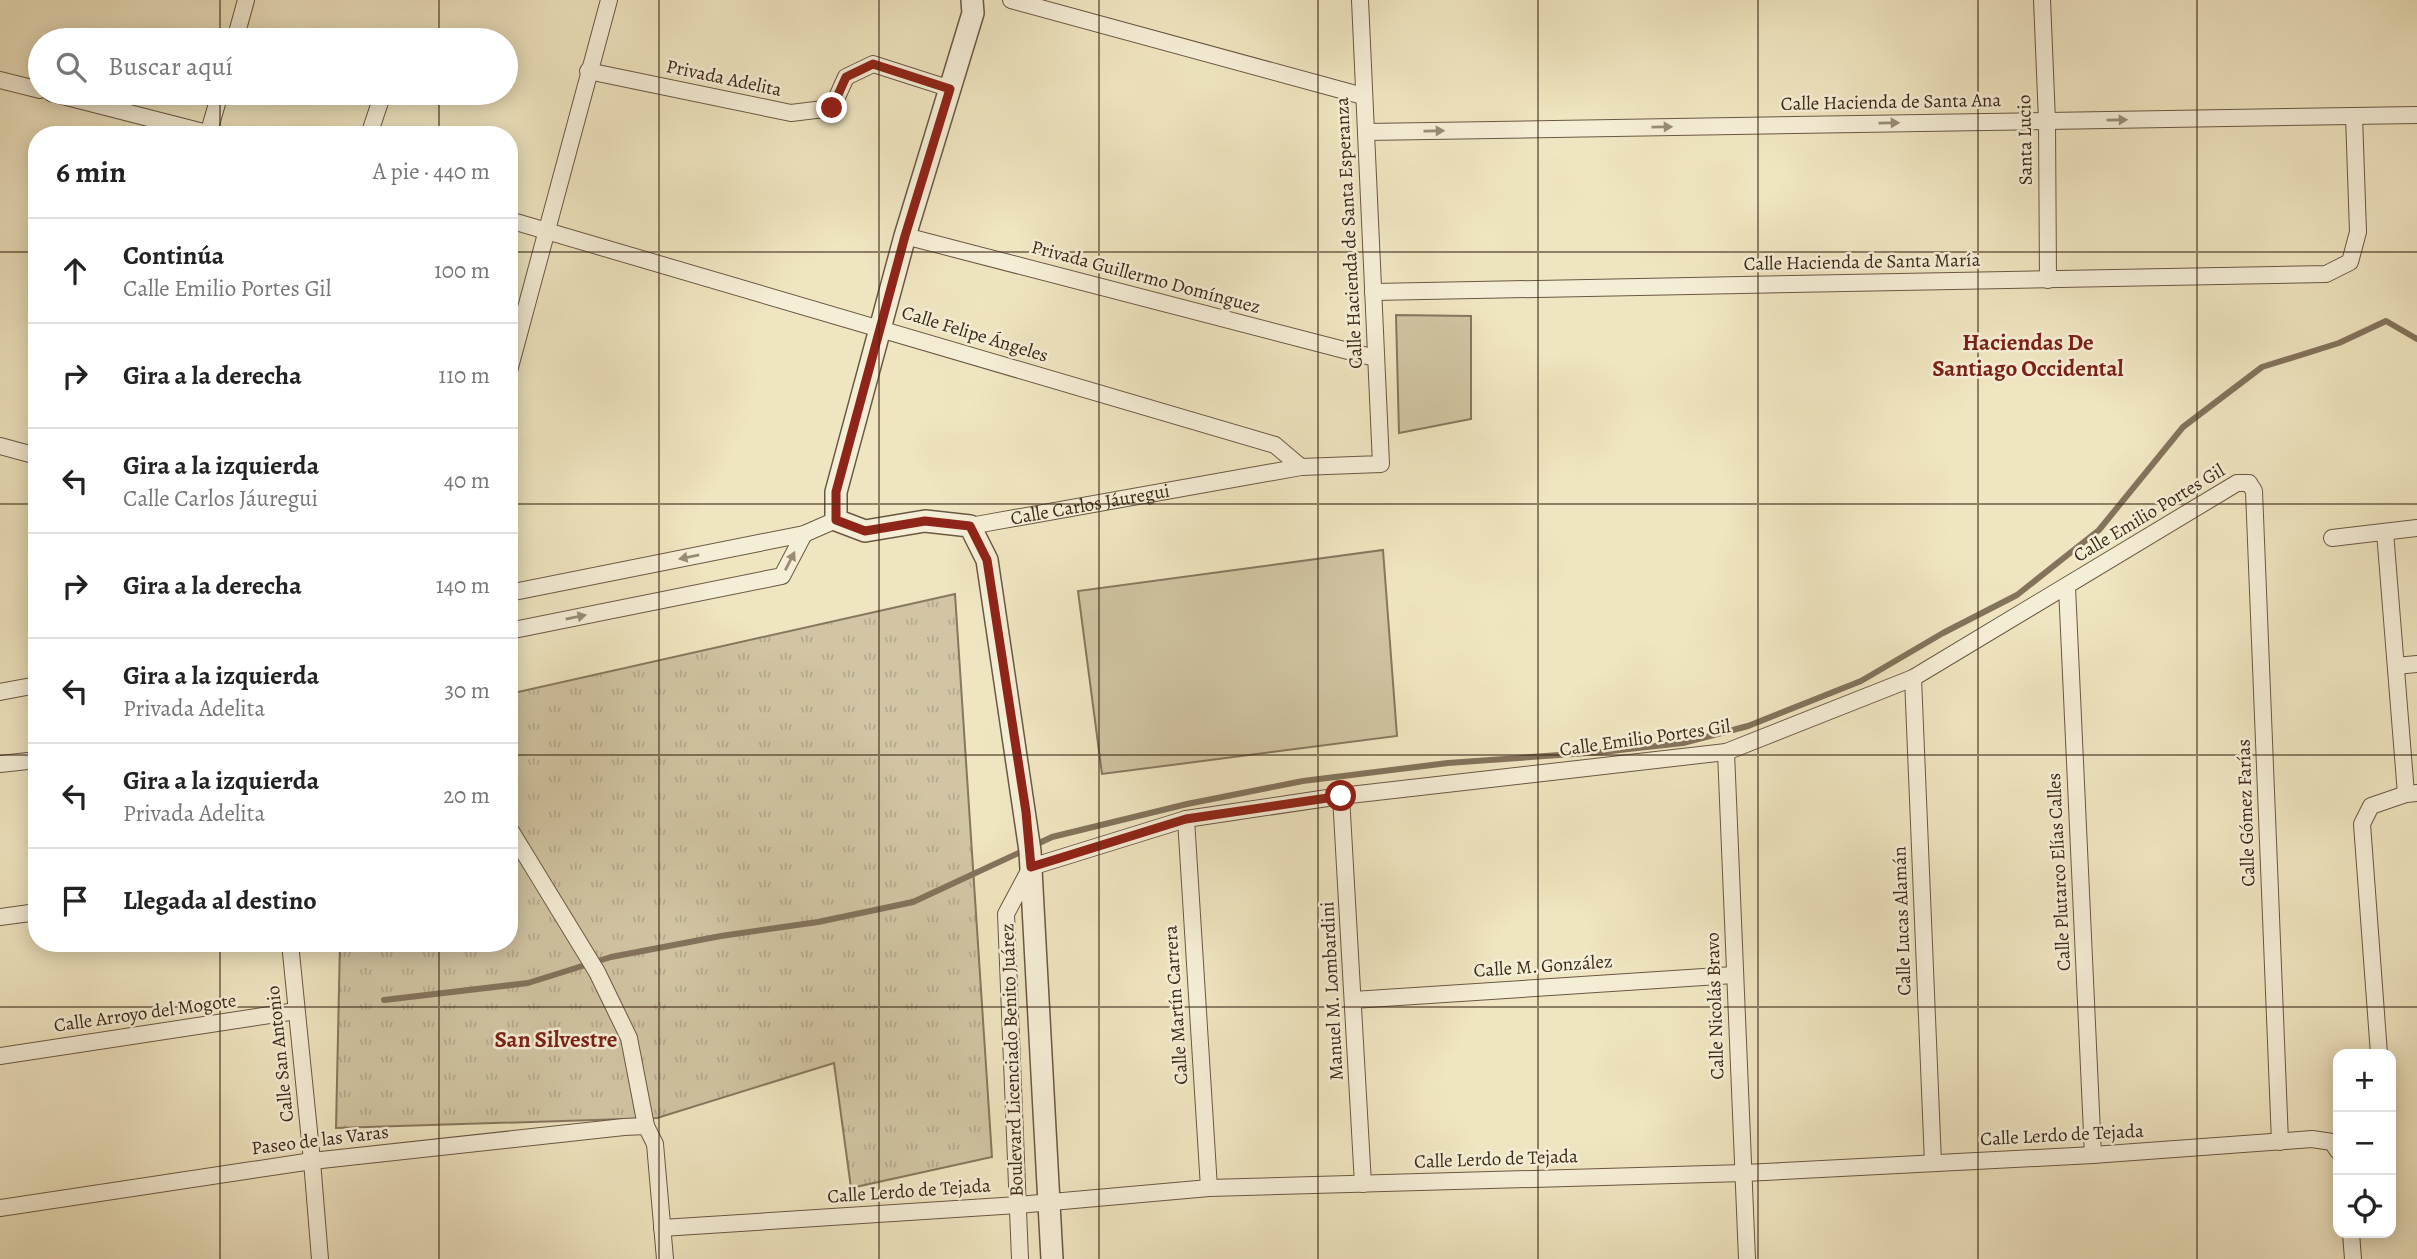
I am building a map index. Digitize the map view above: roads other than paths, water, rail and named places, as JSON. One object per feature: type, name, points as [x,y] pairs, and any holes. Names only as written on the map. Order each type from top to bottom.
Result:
[{"type":"street","points":[[238,28],[246,0]]},
{"type":"street","points":[[518,338],[609,0]]},
{"type":"street","points":[[518,591],[804,534],[836,520],[836,492],[905,236],[973,13],[972,0]]},
{"type":"street","points":[[1011,0],[1363,96]]},
{"type":"street","name":"Calle Hacienda de Santa Esperanza","points":[[1360,0],[1381,464]]},
{"type":"street","name":"Santa Lucio","points":[[2042,0],[2047,121],[2048,280]]},
{"type":"street","name":"Privada Adelita","points":[[588,71],[791,114],[832,108],[846,77],[873,64],[950,89]]},
{"type":"street","points":[[0,80],[28,87]]},
{"type":"street","points":[[98,105],[179,126]]},
{"type":"street","points":[[212,126],[217,105]]},
{"type":"street","points":[[372,126],[379,105]]},
{"type":"street","name":"Calle Hacienda de Santa Ana","points":[[1366,132],[2417,115]]},
{"type":"street","name":"Calle Hacienda de Santa María","points":[[1373,292],[2326,274],[2350,262],[2358,232],[2354,116]]},
{"type":"street","name":"Calle Felipe Ángeles","points":[[518,223],[1275,445],[1301,467]]},
{"type":"street","name":"Privada Guillermo Domínguez","points":[[905,236],[1375,358]]},
{"type":"street","points":[[0,446],[28,454]]},
{"type":"street","name":"Calle Carlos Jáuregui","points":[[836,520],[865,531],[925,521],[970,526],[1301,467],[1381,464]]},
{"type":"street","name":"Calle Emilio Portes Gil","points":[[1030,859],[1186,819],[1341,796],[1726,752],[1913,678],[2237,483],[2249,483]]},
{"type":"street","name":"Calle Gómez Farías","points":[[2249,483],[2254,491],[2280,1142]]},
{"type":"street","points":[[970,526],[987,560],[1026,812],[1030,859]]},
{"type":"street","points":[[2332,538],[2417,528]]},
{"type":"street","points":[[2379,1049],[2361,824],[2371,806],[2411,793],[2396,666],[2385,531]]},
{"type":"street","points":[[518,629],[782,576],[804,534]]},
{"type":"street","name":"Calle Plutarco Elías Calles","points":[[2067,587],[2093,1155]]},
{"type":"street","points":[[2396,666],[2417,664]]},
{"type":"street","name":"Calle Lucas Alamán","points":[[1913,678],[1933,1163]]},
{"type":"street","points":[[0,692],[28,687]]},
{"type":"street","name":"Calle Nicolás Bravo","points":[[1726,752],[1747,1259]]},
{"type":"street","points":[[0,764],[28,761]]},
{"type":"street","name":"Manuel M. Lombardini","points":[[1341,796],[1363,1184]]},
{"type":"street","name":"Calle Martín Carrera","points":[[1186,819],[1209,1188]]},
{"type":"street","points":[[518,843],[597,972],[629,1038],[646,1126],[655,1143],[665,1259]]},
{"type":"street","name":"Boulevard Licenciado Benito Juárez","points":[[1030,859],[1052,1259]]},
{"type":"street","name":"Boulevard Licenciado Benito Juárez","points":[[1020,1259],[1006,914],[1030,859]]},
{"type":"street","points":[[0,917],[28,913]]},
{"type":"street","name":"Calle San Antonio","points":[[291,952],[320,1259]]},
{"type":"street","name":"Calle M. González","points":[[1353,1000],[1734,975]]},
{"type":"street","name":"Calle Arroyo del Mogote","points":[[0,1056],[296,1012]]},
{"type":"street","name":"Paseo de las Varas","points":[[0,1209],[312,1161],[646,1126]]},
{"type":"street","name":"Calle Lerdo de Tejada","points":[[662,1228],[1018,1205],[1209,1188],[1744,1173],[2093,1155],[2312,1139],[2333,1146]]},
{"type":"street","points":[[2351,1238],[2353,1259]]},
{"type":"waterway","points":[[1035,845],[1052,837],[1187,804],[1303,781],[1448,763],[1683,743],[1748,726],[1861,681],[1943,633],[2017,595],[2099,530],[2183,427],[2262,367],[2339,343],[2386,321],[2417,339]]},
{"type":"waterway","points":[[384,1000],[528,983],[611,957],[721,936],[818,922],[913,902],[1025,850]]},
{"type":"district","name":"Haciendas De Santiago Occidental","points":[[2028,355]]},
{"type":"district","name":"San Silvestre","points":[[556,1039]]}]
